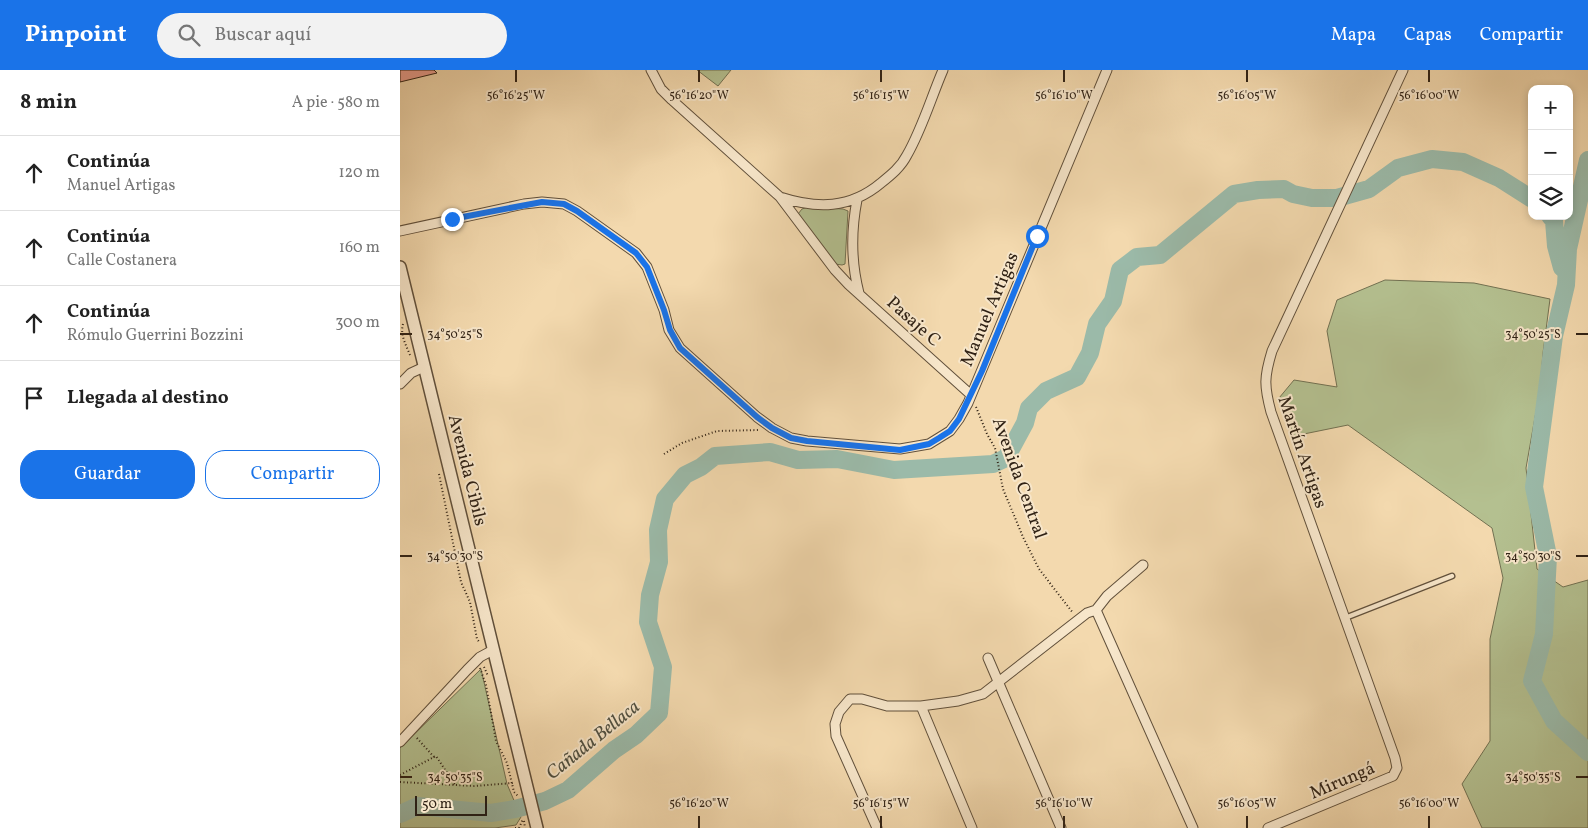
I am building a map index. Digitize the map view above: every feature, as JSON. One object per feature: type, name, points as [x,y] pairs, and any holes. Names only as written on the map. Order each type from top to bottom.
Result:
[{"type":"street","name":"Pasaje C","points":[[651,70],[661,89],[672,100],[780,197],[835,270],[970,394]]},
{"type":"street","points":[[780,197],[794,202],[821,205],[846,203],[857,200],[885,181],[907,156],[943,70]]},
{"type":"street","name":"Manuel Artigas","points":[[400,230],[524,204],[542,202],[564,204],[577,211],[636,253],[647,267],[670,330],[680,348],[750,411],[772,428],[791,438],[807,441],[900,450],[929,444],[950,431],[959,419],[982,371],[1107,70]]},
{"type":"street","name":"Martín Artigas","points":[[1397,768],[1271,412],[1265,381],[1272,351],[1340,201],[1403,70]]},
{"type":"street","points":[[857,200],[854,213],[852,250],[859,293]]},
{"type":"street","name":"Avenida Cibils","points":[[400,267],[420,370],[489,652],[525,781],[525,801],[532,820]]},
{"type":"street","points":[[400,384],[420,370]]},
{"type":"street","points":[[876,828],[836,736],[835,724],[839,712],[850,700],[862,700],[887,706],[921,706],[958,701],[983,694],[1087,613],[1096,610],[1107,596],[1143,565]]},
{"type":"street","points":[[1096,610],[1194,828]]},
{"type":"street","points":[[400,742],[476,662],[489,652]]},
{"type":"street","points":[[988,658],[1061,828]]},
{"type":"street","points":[[921,706],[972,828]]},
{"type":"street","name":"Mirungá","points":[[1268,828],[1393,776],[1397,768]]},
{"type":"lane","points":[[1345,618],[1452,576]]},
{"type":"path","points":[[404,322],[402,329],[404,342],[420,370]]},
{"type":"path","name":"Avenida Central","points":[[970,394],[995,448],[1003,489],[1023,537],[1039,569],[1056,594],[1078,620]]},
{"type":"path","points":[[664,454],[682,443],[717,431],[772,428]]},
{"type":"path","points":[[438,467],[461,582],[470,602],[478,640],[489,652],[484,667],[489,679]]},
{"type":"path","points":[[476,662],[486,685],[496,741],[508,763],[514,792],[525,801]]},
{"type":"path","points":[[415,735],[434,757],[436,756],[456,785]]},
{"type":"path","points":[[508,756],[515,785],[525,801]]},
{"type":"path","points":[[400,775],[434,757]]},
{"type":"path","points":[[400,782],[474,786],[525,781]]},
{"type":"path","points":[[515,828],[520,828],[532,820]]},
{"type":"green space","points":[[697,70],[731,70],[718,86]]},
{"type":"green space","points":[[808,207],[848,211],[845,264],[835,264],[798,214],[802,209]]},
{"type":"green space","points":[[1385,280],[1474,283],[1550,299],[1540,389],[1526,468],[1537,569],[1563,587],[1588,580],[1588,828],[1482,828],[1462,784],[1490,741],[1490,639],[1503,578],[1492,528],[1348,425],[1294,436],[1279,398],[1294,380],[1337,387],[1327,331],[1337,300]]},
{"type":"green space","points":[[481,669],[507,784],[521,817],[516,825],[495,828],[400,828],[400,748]]},
{"type":"building","points":[[400,70],[434,70],[437,73],[400,82]]},
{"type":"waterway","name":"Cañada Bellaca","points":[[400,814],[418,806],[491,813],[545,801],[568,790],[614,750],[636,735],[659,713],[663,667],[648,622],[650,595],[659,562],[658,530],[665,499],[685,475],[701,467],[715,456],[770,452],[798,460],[837,459],[894,470],[993,464],[1006,458],[1025,423],[1029,408],[1046,391],[1077,377],[1090,353],[1097,324],[1113,301],[1120,270],[1137,257],[1160,255],[1234,194],[1258,190],[1284,189],[1293,194],[1312,198],[1337,198],[1369,189],[1398,168],[1432,159],[1463,162],[1499,178],[1528,196]]},
{"type":"waterway","points":[[1588,160],[1568,249],[1566,285],[1554,336],[1534,487],[1548,556],[1544,634],[1532,681],[1554,721],[1588,752]]},
{"type":"waterway","name":"Cañada Bellaca","points":[[1553,220],[1556,246],[1562,268]]},
{"type":"route","points":[[452,219],[524,204],[542,202],[564,204],[577,211],[636,253],[647,267],[673,338],[680,348],[757,417],[772,428],[791,438],[807,441],[900,450],[929,444],[950,431],[959,419],[982,371],[1037,236]]}]
